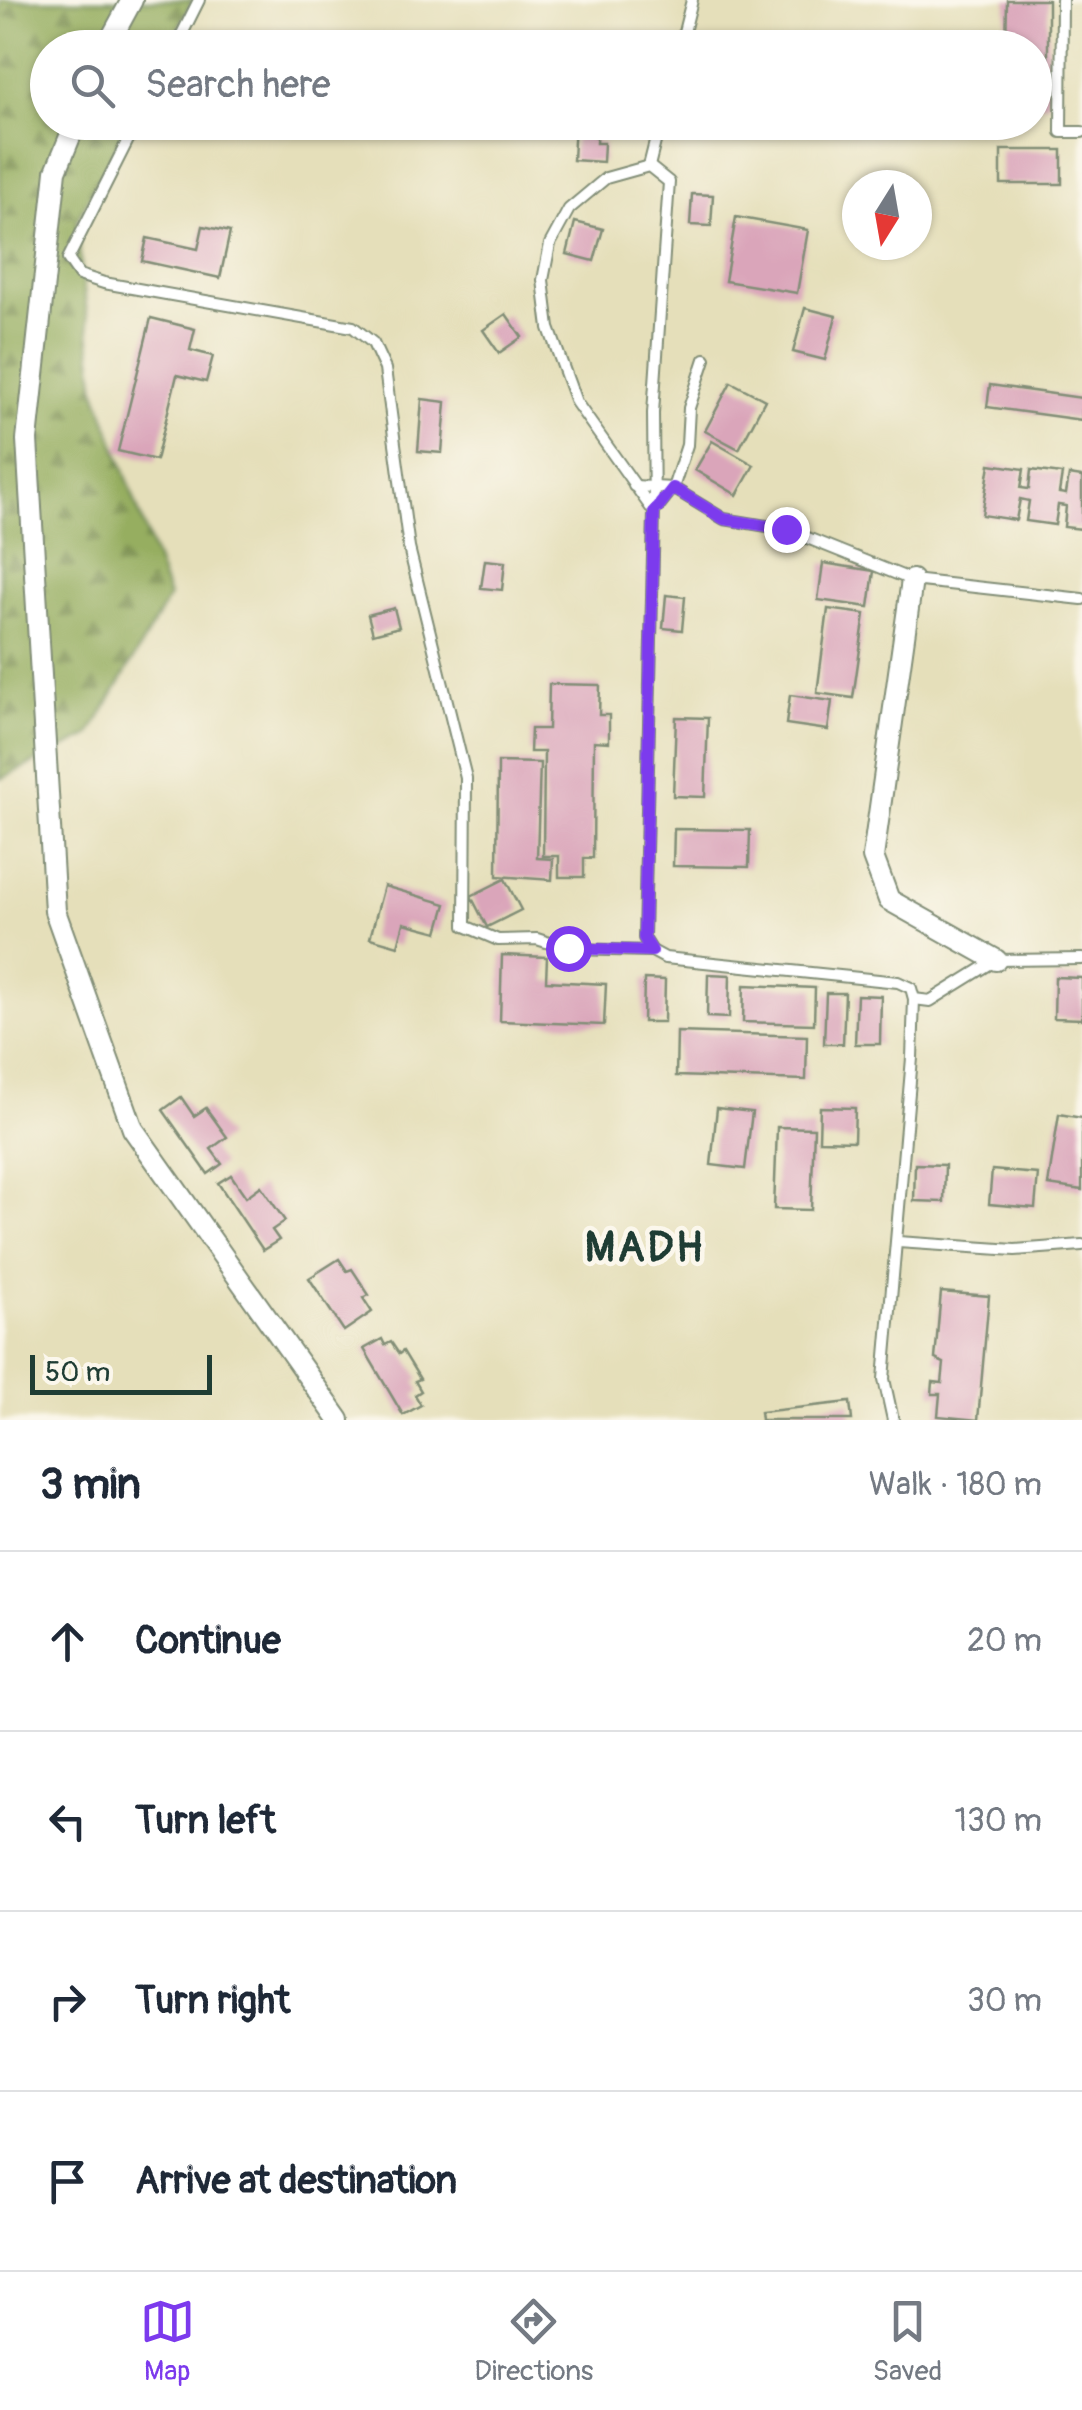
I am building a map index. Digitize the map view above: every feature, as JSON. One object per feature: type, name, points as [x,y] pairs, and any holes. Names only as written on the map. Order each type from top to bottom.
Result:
[{"type":"street","points":[[116,30],[132,0]]},
{"type":"street","points":[[69,140],[56,171],[27,440],[54,910],[133,1129],[340,1420]]},
{"type":"street","points":[[912,580],[873,857],[890,900],[996,960]]},
{"type":"lane","points":[[184,30],[199,0]]},
{"type":"lane","points":[[684,30],[692,0]]},
{"type":"lane","points":[[1062,0],[1061,132],[1082,132]]},
{"type":"lane","points":[[128,140],[68,259],[79,275],[104,283],[353,327],[373,343],[385,369],[408,548],[466,778],[464,926],[498,940],[537,939],[568,948],[652,951],[665,958],[898,982],[910,988],[914,999],[898,1242],[884,1378],[894,1420]]},
{"type":"lane","points":[[649,166],[656,140]]},
{"type":"lane","points":[[649,166],[669,182],[654,397],[644,938],[652,951]]},
{"type":"lane","points":[[649,166],[606,178],[569,209],[550,244],[543,280],[549,328],[576,402],[654,512]]},
{"type":"lane","points":[[654,512],[673,488],[687,445],[689,408],[704,358]]},
{"type":"lane","points":[[634,486],[673,488],[724,519],[786,529],[912,580],[1082,599]]},
{"type":"lane","points":[[914,999],[930,1001],[996,960],[1082,959]]},
{"type":"lane","points":[[898,1242],[1015,1250],[1082,1245]]},
{"type":"green space","points":[[0,0],[193,0],[177,30],[30,30],[30,140],[119,140],[76,222],[96,391],[169,597],[89,736],[0,779]]},
{"type":"building","points":[[1007,0],[1048,0],[1048,30],[1006,30]]},
{"type":"building","points":[[574,140],[604,143],[603,162],[573,160]]},
{"type":"building","points":[[1001,150],[1062,150],[1062,184],[1001,184]]},
{"type":"building","points":[[692,194],[713,195],[711,226],[690,225]]},
{"type":"building","points":[[736,217],[808,230],[797,293],[725,281]]},
{"type":"building","points":[[575,222],[603,229],[594,261],[567,254]]},
{"type":"building","points":[[203,226],[230,232],[220,278],[142,261],[147,238],[198,249]]},
{"type":"building","points":[[805,308],[836,316],[825,360],[793,352]]},
{"type":"building","points":[[506,314],[522,337],[499,353],[483,330]]},
{"type":"building","points":[[151,318],[195,329],[190,350],[213,356],[206,382],[177,375],[156,460],[118,451]]},
{"type":"building","points":[[731,382],[765,400],[739,449],[705,431]]},
{"type":"building","points":[[990,385],[1082,398],[1082,420],[987,407]]},
{"type":"building","points":[[422,399],[446,402],[442,453],[418,451]]},
{"type":"building","points":[[712,441],[754,465],[737,495],[695,470]]},
{"type":"building","points":[[990,464],[1024,469],[1021,488],[1029,489],[1031,470],[1062,474],[1059,493],[1066,494],[1069,475],[1082,477],[1082,529],[1064,527],[1066,506],[1058,505],[1055,525],[1026,521],[1029,501],[1020,499],[1016,520],[982,515]]},
{"type":"building","points":[[485,560],[505,562],[502,590],[481,588]]},
{"type":"building","points":[[823,563],[874,571],[869,607],[818,600]]},
{"type":"building","points":[[666,595],[685,597],[682,630],[663,628]]},
{"type":"building","points":[[394,608],[399,627],[373,634],[368,615]]},
{"type":"building","points":[[828,609],[865,614],[853,698],[817,693]]},
{"type":"building","points":[[549,684],[600,685],[599,715],[609,715],[609,742],[594,741],[593,858],[584,858],[584,877],[559,877],[559,856],[543,856],[544,752],[530,752],[531,729],[548,729]]},
{"type":"building","points":[[790,695],[832,701],[828,730],[786,724]]},
{"type":"building","points":[[676,717],[708,718],[705,797],[673,796]]},
{"type":"building","points":[[498,762],[540,763],[537,858],[553,859],[552,880],[497,876]]},
{"type":"building","points":[[674,829],[750,830],[749,867],[673,866]]},
{"type":"building","points":[[505,879],[521,910],[487,927],[471,896]]},
{"type":"building","points":[[384,886],[446,904],[438,932],[404,923],[398,946],[370,938]]},
{"type":"building","points":[[502,955],[547,957],[546,981],[606,984],[604,1025],[500,1021]]},
{"type":"building","points":[[708,974],[730,975],[729,1018],[707,1017]]},
{"type":"building","points":[[1055,977],[1082,978],[1082,1019],[1054,1018]]},
{"type":"building","points":[[644,979],[665,980],[664,1022],[643,1022]]},
{"type":"building","points":[[744,985],[815,988],[814,1024],[743,1022]]},
{"type":"building","points":[[826,993],[845,993],[843,1044],[824,1044]]},
{"type":"building","points":[[857,995],[881,996],[880,1044],[855,1044]]},
{"type":"building","points":[[677,1032],[807,1036],[806,1080],[676,1076]]},
{"type":"building","points":[[181,1097],[194,1116],[206,1108],[227,1137],[211,1149],[222,1164],[208,1174],[163,1110]]},
{"type":"building","points":[[820,1107],[855,1108],[854,1141],[819,1140]]},
{"type":"building","points":[[717,1108],[752,1112],[745,1169],[711,1165]]},
{"type":"building","points":[[1059,1114],[1082,1118],[1082,1190],[1048,1185]]},
{"type":"building","points":[[777,1127],[814,1128],[811,1210],[774,1209]]},
{"type":"building","points":[[915,1164],[945,1165],[944,1202],[914,1201]]},
{"type":"building","points":[[992,1170],[1038,1174],[1035,1208],[989,1204]]},
{"type":"building","points":[[231,1175],[246,1197],[261,1186],[285,1221],[272,1230],[279,1240],[263,1250],[218,1183]]},
{"type":"building","points":[[339,1259],[347,1271],[352,1269],[369,1295],[363,1298],[372,1312],[344,1331],[309,1278]]},
{"type":"building","points":[[941,1292],[989,1296],[978,1420],[938,1416],[940,1394],[932,1394],[933,1382],[942,1383],[944,1363],[935,1359]]},
{"type":"building","points":[[382,1339],[385,1345],[391,1342],[399,1354],[403,1351],[420,1379],[415,1381],[421,1391],[415,1395],[421,1405],[403,1415],[364,1349]]},
{"type":"building","points":[[850,1402],[852,1420],[761,1420],[760,1412]]},
{"type":"district","name":"MADH","points":[[645,1246]]},
{"type":"route","points":[[568,948],[652,951],[644,938],[654,512],[673,488],[724,519],[786,529]]}]
